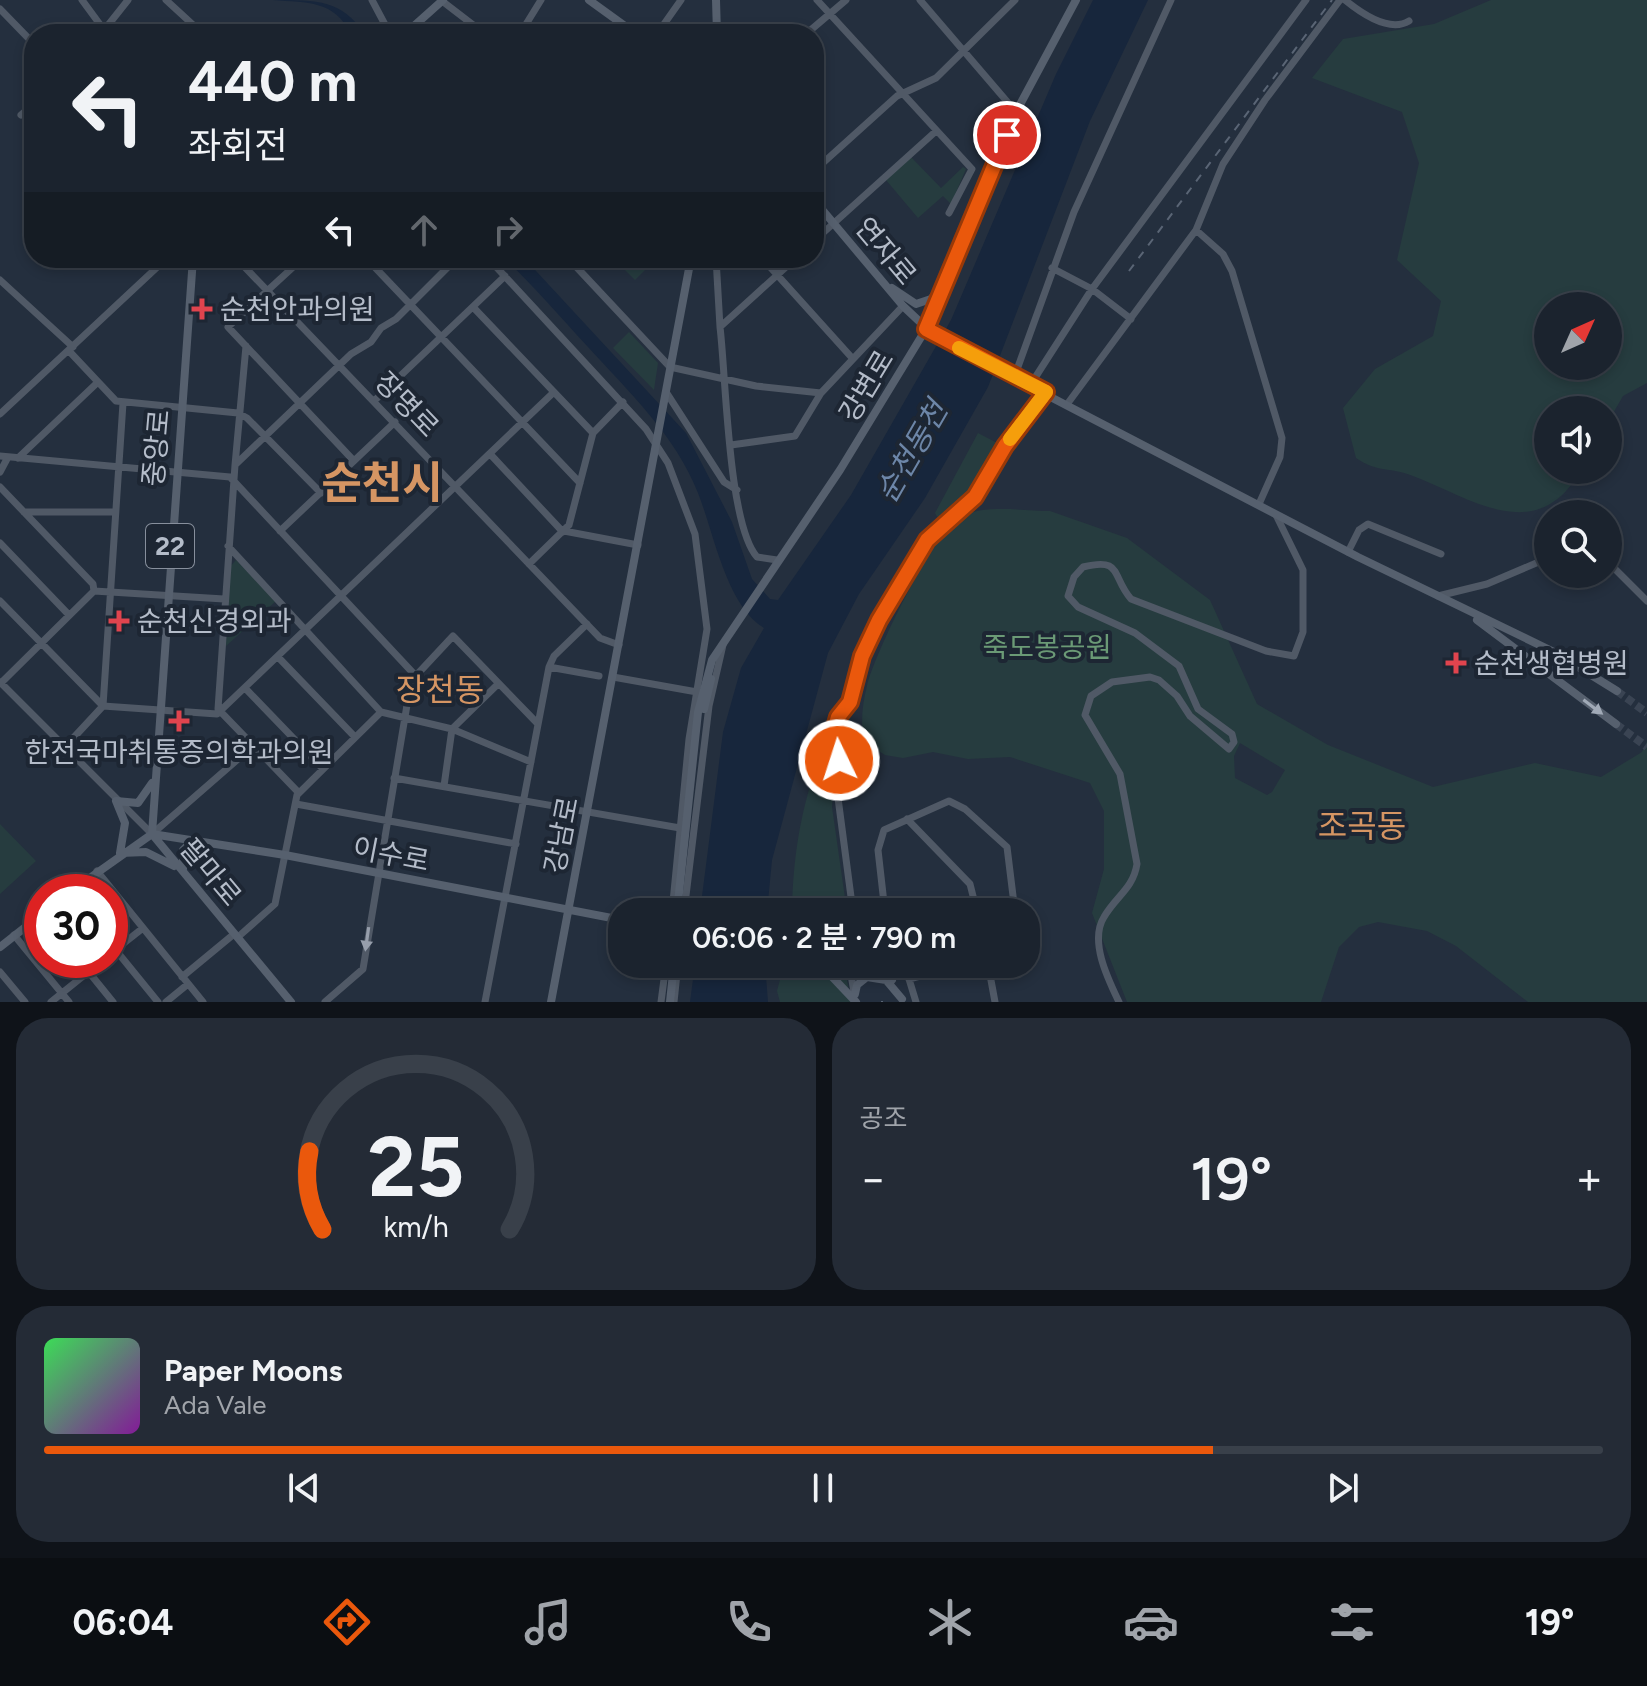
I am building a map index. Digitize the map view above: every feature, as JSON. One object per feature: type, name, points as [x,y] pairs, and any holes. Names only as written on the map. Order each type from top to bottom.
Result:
[{"type":"main road","points":[[416,24],[442,0]]},
{"type":"main road","points":[[589,0],[622,24]]},
{"type":"main road","points":[[716,0],[717,24]]},
{"type":"main road","name":"강변로","points":[[723,644],[847,459],[926,329],[1016,112],[1076,0]]},
{"type":"main road","name":"연자로","points":[[824,212],[903,306],[937,338],[1011,373],[1348,552],[1464,609]]},
{"type":"main road","name":"중앙로","points":[[152,834],[158,710],[192,268]]},
{"type":"main road","points":[[666,392],[689,268]]},
{"type":"main road","points":[[883,281],[916,304],[931,299],[946,282]]},
{"type":"main road","name":"강남로","points":[[551,1002],[666,392]]},
{"type":"main road","points":[[1464,609],[1554,652],[1617,691]]},
{"type":"main road","points":[[1464,609],[1616,724]]},
{"type":"main road","points":[[680,898],[698,712],[707,673],[723,644]]},
{"type":"main road","points":[[690,803],[705,703],[723,644]]},
{"type":"main road","points":[[120,853],[125,823],[116,801],[138,803],[146,796],[155,778]]},
{"type":"main road","points":[[93,874],[152,834]]},
{"type":"main road","name":"이수로","points":[[152,834],[285,855],[608,918]]},
{"type":"main road","name":"팔마로","points":[[152,834],[291,1002]]},
{"type":"main road","points":[[185,874],[183,850],[193,840]]},
{"type":"main road","points":[[120,853],[152,854],[185,874]]},
{"type":"main road","points":[[0,947],[24,928]]},
{"type":"main road","points":[[856,998],[857,985],[867,977],[886,980],[903,1000]]},
{"type":"main road","points":[[668,1002],[671,978]]},
{"type":"main road","points":[[835,978],[856,998]]},
{"type":"main road","points":[[890,978],[903,1000]]},
{"type":"street","points":[[82,0],[98,24]]},
{"type":"street","points":[[111,24],[128,0]]},
{"type":"street","points":[[166,0],[192,24]]},
{"type":"street","points":[[372,0],[385,24]]},
{"type":"street","points":[[442,0],[472,24]]},
{"type":"street","points":[[526,24],[541,0]]},
{"type":"street","points":[[664,24],[680,0]]},
{"type":"street","points":[[817,0],[972,169],[949,213]]},
{"type":"street","points":[[818,24],[846,0]]},
{"type":"street","points":[[920,0],[1016,112]]},
{"type":"street","points":[[824,162],[900,94],[930,82],[1015,0]]},
{"type":"street","points":[[1011,373],[1118,109],[1171,0]]},
{"type":"street","points":[[1031,384],[1092,289],[1306,0]]},
{"type":"street","points":[[1068,403],[1196,230],[1223,164],[1265,100],[1348,3],[1362,0]]},
{"type":"street","points":[[1348,3],[1389,24],[1400,26],[1409,21]]},
{"type":"street","points":[[0,9],[24,34]]},
{"type":"street","points":[[824,232],[935,132]]},
{"type":"street","points":[[1196,230],[1223,254],[1232,271],[1280,426],[1280,457],[1259,504]]},
{"type":"street","points":[[0,414],[156,268]]},
{"type":"street","name":"장명로","points":[[246,268],[600,638],[619,645]]},
{"type":"street","points":[[292,268],[228,327],[354,461]]},
{"type":"street","points":[[375,268],[580,483]]},
{"type":"street","points":[[235,465],[340,366],[371,342],[381,328],[396,319],[423,294],[431,280],[450,268]]},
{"type":"street","points":[[497,268],[658,440],[684,497],[701,560],[707,629],[680,828],[678,898]]},
{"type":"street","points":[[577,268],[670,367],[726,381],[821,393]]},
{"type":"street","points":[[717,268],[737,490],[748,545],[757,557],[775,563]]},
{"type":"street","points":[[772,268],[853,359]]},
{"type":"street","points":[[720,327],[785,268]]},
{"type":"street","points":[[1052,268],[1092,289],[1131,319]]},
{"type":"street","points":[[374,401],[505,276]]},
{"type":"street","points":[[0,280],[71,349],[116,401],[238,413],[321,493]]},
{"type":"street","points":[[731,445],[795,436],[821,393],[903,306]]},
{"type":"street","points":[[473,307],[593,433]]},
{"type":"street","points":[[246,346],[232,479],[221,712],[299,793],[381,712]]},
{"type":"street","points":[[18,458],[98,382]]},
{"type":"street","points":[[0,601],[103,706],[217,714],[554,392]]},
{"type":"street","points":[[666,392],[726,485],[737,490]]},
{"type":"street","points":[[851,898],[838,798],[839,760],[834,731],[838,717],[850,702],[865,648],[924,544],[975,497],[1005,446],[1046,392]]},
{"type":"street","points":[[529,564],[563,532],[593,433],[623,402]]},
{"type":"street","points":[[64,748],[103,706],[123,403]]},
{"type":"street","points":[[280,531],[395,422]]},
{"type":"street","points":[[491,455],[563,532],[638,545]]},
{"type":"street","points":[[0,472],[4,457],[232,479],[414,674]]},
{"type":"street","points":[[0,487],[93,584],[94,591]]},
{"type":"street","points":[[24,512],[115,512]]},
{"type":"street","points":[[1119,1002],[1100,952],[1099,934],[1104,917],[1130,886],[1137,864],[1120,774],[1087,721],[1086,703],[1095,691],[1112,682],[1150,677],[1167,686],[1190,716],[1229,749],[1234,742],[1232,734],[1198,709],[1179,666],[1135,633],[1078,607],[1068,596],[1069,589],[1083,567],[1107,564],[1115,568],[1131,599],[1266,651],[1294,656],[1303,632],[1303,570],[1275,513]]},
{"type":"street","points":[[1348,552],[1359,530],[1368,524],[1441,554]]},
{"type":"street","points":[[0,543],[69,615]]},
{"type":"street","points":[[228,546],[381,712],[452,729],[531,762]]},
{"type":"street","points":[[1436,596],[1487,584],[1534,564]]},
{"type":"street","points":[[1622,576],[1647,601]]},
{"type":"street","points":[[224,599],[94,591],[0,682],[152,834],[253,746]]},
{"type":"street","points":[[485,1002],[549,667],[554,656],[587,624]]},
{"type":"street","points":[[325,1002],[363,969],[403,718],[414,674],[453,636],[538,724]]},
{"type":"street","points":[[680,898],[709,706],[723,644]]},
{"type":"street","points":[[278,657],[355,737]]},
{"type":"street","points":[[549,667],[599,676]]},
{"type":"street","points":[[613,677],[697,692]]},
{"type":"street","points":[[444,786],[452,729],[498,684]]},
{"type":"street","points":[[245,688],[323,769]]},
{"type":"street","points":[[697,692],[698,712]]},
{"type":"street","points":[[394,778],[680,828]]},
{"type":"street","name":"팔마로","points":[[236,936],[274,906],[299,793]]},
{"type":"street","points":[[884,898],[879,842],[884,830],[949,801],[997,836],[1009,854],[1014,898]]},
{"type":"street","points":[[296,804],[516,844]]},
{"type":"street","points":[[907,819],[970,884],[974,898]]},
{"type":"street","points":[[97,871],[203,1002]]},
{"type":"street","points":[[128,938],[143,928]]},
{"type":"street","points":[[14,935],[69,1002]]},
{"type":"street","points":[[182,977],[236,936]]},
{"type":"street","points":[[128,967],[158,1002]]},
{"type":"street","points":[[0,972],[25,1002]]},
{"type":"street","points":[[51,1002],[81,978]]},
{"type":"street","points":[[93,978],[113,1002]]},
{"type":"street","points":[[852,978],[856,998]]},
{"type":"street","points":[[913,978],[909,979],[916,1002]]},
{"type":"street","points":[[991,978],[995,1002]]},
{"type":"street","points":[[166,1002],[188,984]]},
{"type":"green space","points":[[1491,0],[1647,0],[1647,383],[1622,398],[1534,396],[1534,484],[1571,484],[1555,500],[1534,500],[1534,510],[1502,510],[1480,504],[1413,476],[1378,468],[1356,458],[1343,408],[1375,369],[1433,336],[1441,301],[1397,260],[1419,163],[1402,112],[1312,78],[1343,39],[1434,24]]},
{"type":"green space","points":[[911,157],[941,188],[963,167],[966,169],[951,204],[943,196],[918,218],[886,180]]},
{"type":"green space","points":[[623,268],[647,268],[635,280]]},
{"type":"green space","points":[[629,332],[658,363],[654,390],[613,348]]},
{"type":"green space","points":[[978,433],[1001,445],[969,500],[951,517],[940,522],[935,513]]},
{"type":"green space","name":"죽도봉공원","points":[[981,511],[1050,511],[1127,538],[1210,600],[1257,704],[1328,745],[1433,787],[1535,763],[1601,777],[1642,752],[1647,741],[1647,1002],[1528,1002],[1456,946],[1427,931],[1378,922],[1359,927],[1339,947],[1321,1002],[1127,1002],[1092,913],[1104,869],[1104,811],[1090,783],[1010,757],[968,759],[933,752],[903,758],[885,755],[863,741],[863,706],[872,670],[906,595],[949,527],[960,517]],"holes":[[[1240,743],[1285,770],[1267,795],[1235,778],[1234,756]]]},
{"type":"green space","points":[[236,560],[276,601],[226,646],[229,568]]},
{"type":"green space","points":[[821,753],[836,754],[832,807],[845,898],[793,898],[799,831]]},
{"type":"green space","points":[[0,824],[36,861],[0,894]]},
{"type":"green space","points":[[780,978],[847,978],[851,1002],[780,1002],[777,991]]},
{"type":"water","points":[[273,0],[327,4],[347,14],[357,24],[345,24],[337,15],[319,5]]},
{"type":"water","name":"순천동천","points":[[1093,0],[1148,0],[1090,121],[988,387],[925,498],[859,594],[828,653],[772,860],[768,898],[702,898],[723,732],[741,668],[764,628],[740,603],[731,586],[689,472],[664,433],[619,380],[514,268],[533,268],[686,433],[732,522],[752,579],[770,599],[778,600],[851,495],[951,320],[1056,74]]},
{"type":"water","points":[[693,978],[766,978],[768,1002],[690,1002]]},
{"type":"tunnel","points":[[1617,691],[1647,713]]},
{"type":"tunnel","points":[[1616,724],[1647,747]]},
{"type":"railway","points":[[1129,271],[1332,0]]},
{"type":"slow traffic","points":[[959,348],[1046,392],[1010,439]]},
{"type":"place","name":"순천안과의원","points":[[202,309]]},
{"type":"place","name":"순천신경외과","points":[[119,621]]},
{"type":"place","name":"순천생협병원","points":[[1456,663]]},
{"type":"place","name":"한전국마취통증의학과의원","points":[[179,721]]},
{"type":"district","name":"순천시","points":[[382,483]]},
{"type":"district","name":"장천동","points":[[440,690]]},
{"type":"district","name":"조곡동","points":[[1362,826]]},
{"type":"route","points":[[839,760],[834,731],[838,717],[850,702],[857,670],[879,620],[927,540],[975,497],[1005,446],[1046,392],[937,338],[926,329],[1007,135]]}]
